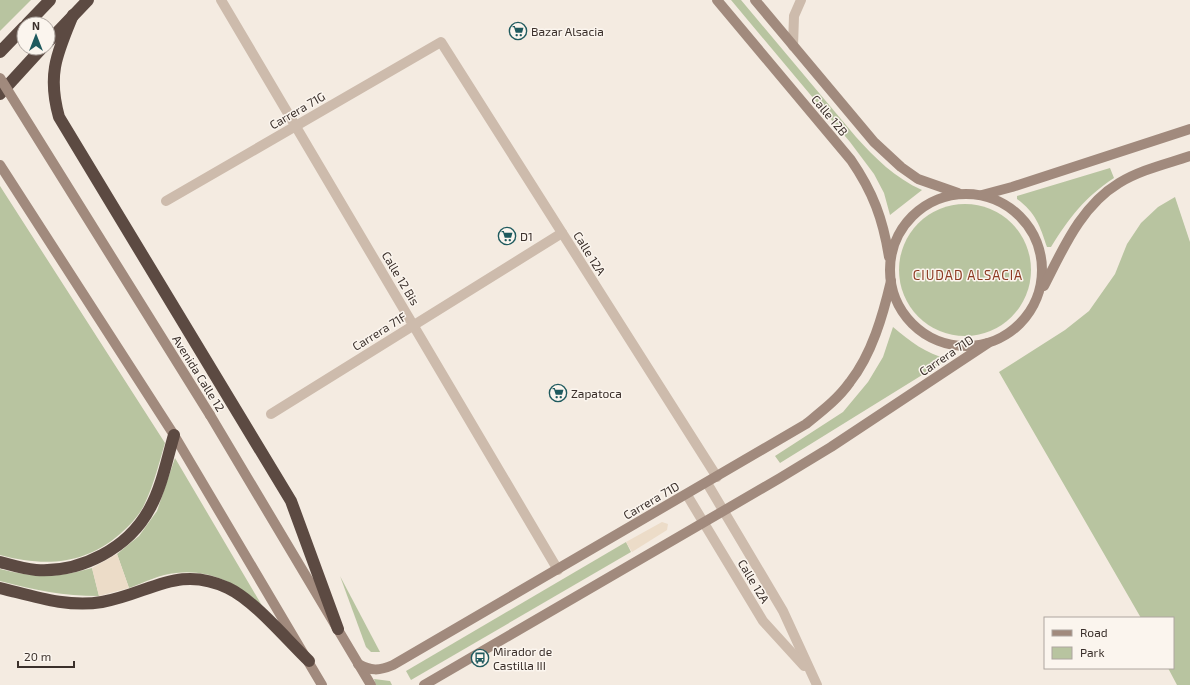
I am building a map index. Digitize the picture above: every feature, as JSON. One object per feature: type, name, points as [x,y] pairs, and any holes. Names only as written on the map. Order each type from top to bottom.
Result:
[{"type":"highway","points":[[35,16],[50,0]]},
{"type":"highway","points":[[56,33],[88,0]]},
{"type":"highway","points":[[73,15],[57,55],[54,74],[53,84],[59,117],[288,496],[298,519],[338,629]]},
{"type":"highway","points":[[0,52],[16,35]]},
{"type":"highway","points":[[0,94],[35,56]]},
{"type":"highway","points":[[0,562],[36,570],[66,568],[90,561],[111,550],[133,532],[150,508],[161,480],[174,435]]},
{"type":"highway","points":[[0,588],[45,600],[71,603],[101,602],[131,595],[177,579],[202,579],[228,588],[252,605],[308,662]]},
{"type":"street","name":"Calle 12 Bis","points":[[221,0],[558,570]]},
{"type":"street","name":"Calle 12B","points":[[717,0],[851,160],[864,179],[874,198],[890,265]]},
{"type":"street","name":"Calle 12B","points":[[755,0],[874,142],[901,167],[918,179],[962,194]]},
{"type":"street","points":[[792,46],[794,16],[801,0]]},
{"type":"street","name":"Carrera 71G","points":[[166,201],[441,42]]},
{"type":"street","name":"Calle 12A","points":[[441,42],[717,477]]},
{"type":"street","name":"Avenida Calle 12","points":[[0,78],[210,415],[371,685]]},
{"type":"street","points":[[1190,129],[1012,188],[981,195],[962,194],[944,197],[933,202],[912,216],[901,230],[893,247],[890,265],[890,281],[900,308],[919,330],[945,343],[974,346],[988,343],[1012,331],[1026,318],[1076,227],[1098,199],[1119,184],[1140,173],[1190,156]]},
{"type":"street","points":[[0,164],[174,435],[322,685]]},
{"type":"street","points":[[981,195],[1000,202],[1018,214],[1034,235],[1040,248],[1042,276],[1036,302]]},
{"type":"street","name":"Carrera 71F","points":[[271,414],[562,233]]},
{"type":"street","name":"Carrera 71D","points":[[358,664],[372,670],[380,671],[393,665],[687,495],[806,424],[832,403],[851,382],[867,354],[884,309],[890,281]]},
{"type":"street","name":"Carrera 71D","points":[[424,685],[724,511],[831,447],[988,343]]},
{"type":"street","name":"Calle 12A","points":[[707,483],[782,611],[817,685]]},
{"type":"street","name":"Calle 12A","points":[[687,495],[763,621],[810,673]]},
{"type":"green space","points":[[0,0],[31,0],[0,31]]},
{"type":"green space","points":[[731,0],[741,0],[856,137],[886,167],[903,180],[922,190],[890,215],[884,193],[874,174],[850,142]]},
{"type":"green space","points":[[1110,168],[1114,178],[1094,193],[1078,209],[1051,247],[1047,247],[1036,220],[1029,209],[1017,199],[1017,196]]},
{"type":"green space","points":[[0,186],[165,443],[148,496],[143,507],[134,520],[120,534],[106,544],[92,552],[63,561],[33,561],[0,555]]},
{"type":"green space","points":[[1175,197],[1190,242],[1190,685],[1177,685],[1169,669],[1174,669],[1174,617],[1140,617],[999,372],[1065,330],[1089,311],[1115,274],[1127,244],[1141,223],[1158,207]]},
{"type":"green space","points":[[972,204],[984,206],[996,211],[1012,223],[1024,239],[1029,251],[1031,270],[1029,289],[1024,301],[1012,317],[996,329],[984,334],[958,336],[946,334],[934,329],[918,317],[906,301],[901,289],[899,263],[901,251],[906,239],[918,223],[934,211],[946,206]]},
{"type":"green space","points":[[893,327],[925,350],[948,359],[780,463],[775,456],[843,412],[868,382],[883,357]]},
{"type":"green space","points":[[175,458],[264,609],[245,592],[235,586],[224,580],[201,573],[189,572],[170,574],[129,588],[117,554],[139,536],[157,511]]},
{"type":"green space","points":[[626,542],[631,552],[411,680],[406,671]]},
{"type":"green space","points":[[92,568],[99,596],[49,592],[0,581],[0,569],[46,576],[68,574]]},
{"type":"green space","points":[[340,576],[380,652],[371,652],[366,647]]},
{"type":"green space","points":[[374,679],[390,681],[392,685],[376,685]]},
{"type":"shaded area","points":[[662,522],[668,524],[667,530],[632,552],[626,542]]},
{"type":"shaded area","points":[[117,554],[129,588],[99,596],[92,568]]},
{"type":"place","name":"Bazar Alsacia","points":[[518,31]]},
{"type":"place","name":"D1","points":[[507,236]]},
{"type":"place","name":"Zapatoca","points":[[558,393]]},
{"type":"place","name":"Mirador de Castilla III","points":[[480,658]]},
{"type":"district","name":"CIUDAD ALSACIA","points":[[968,275]]}]
